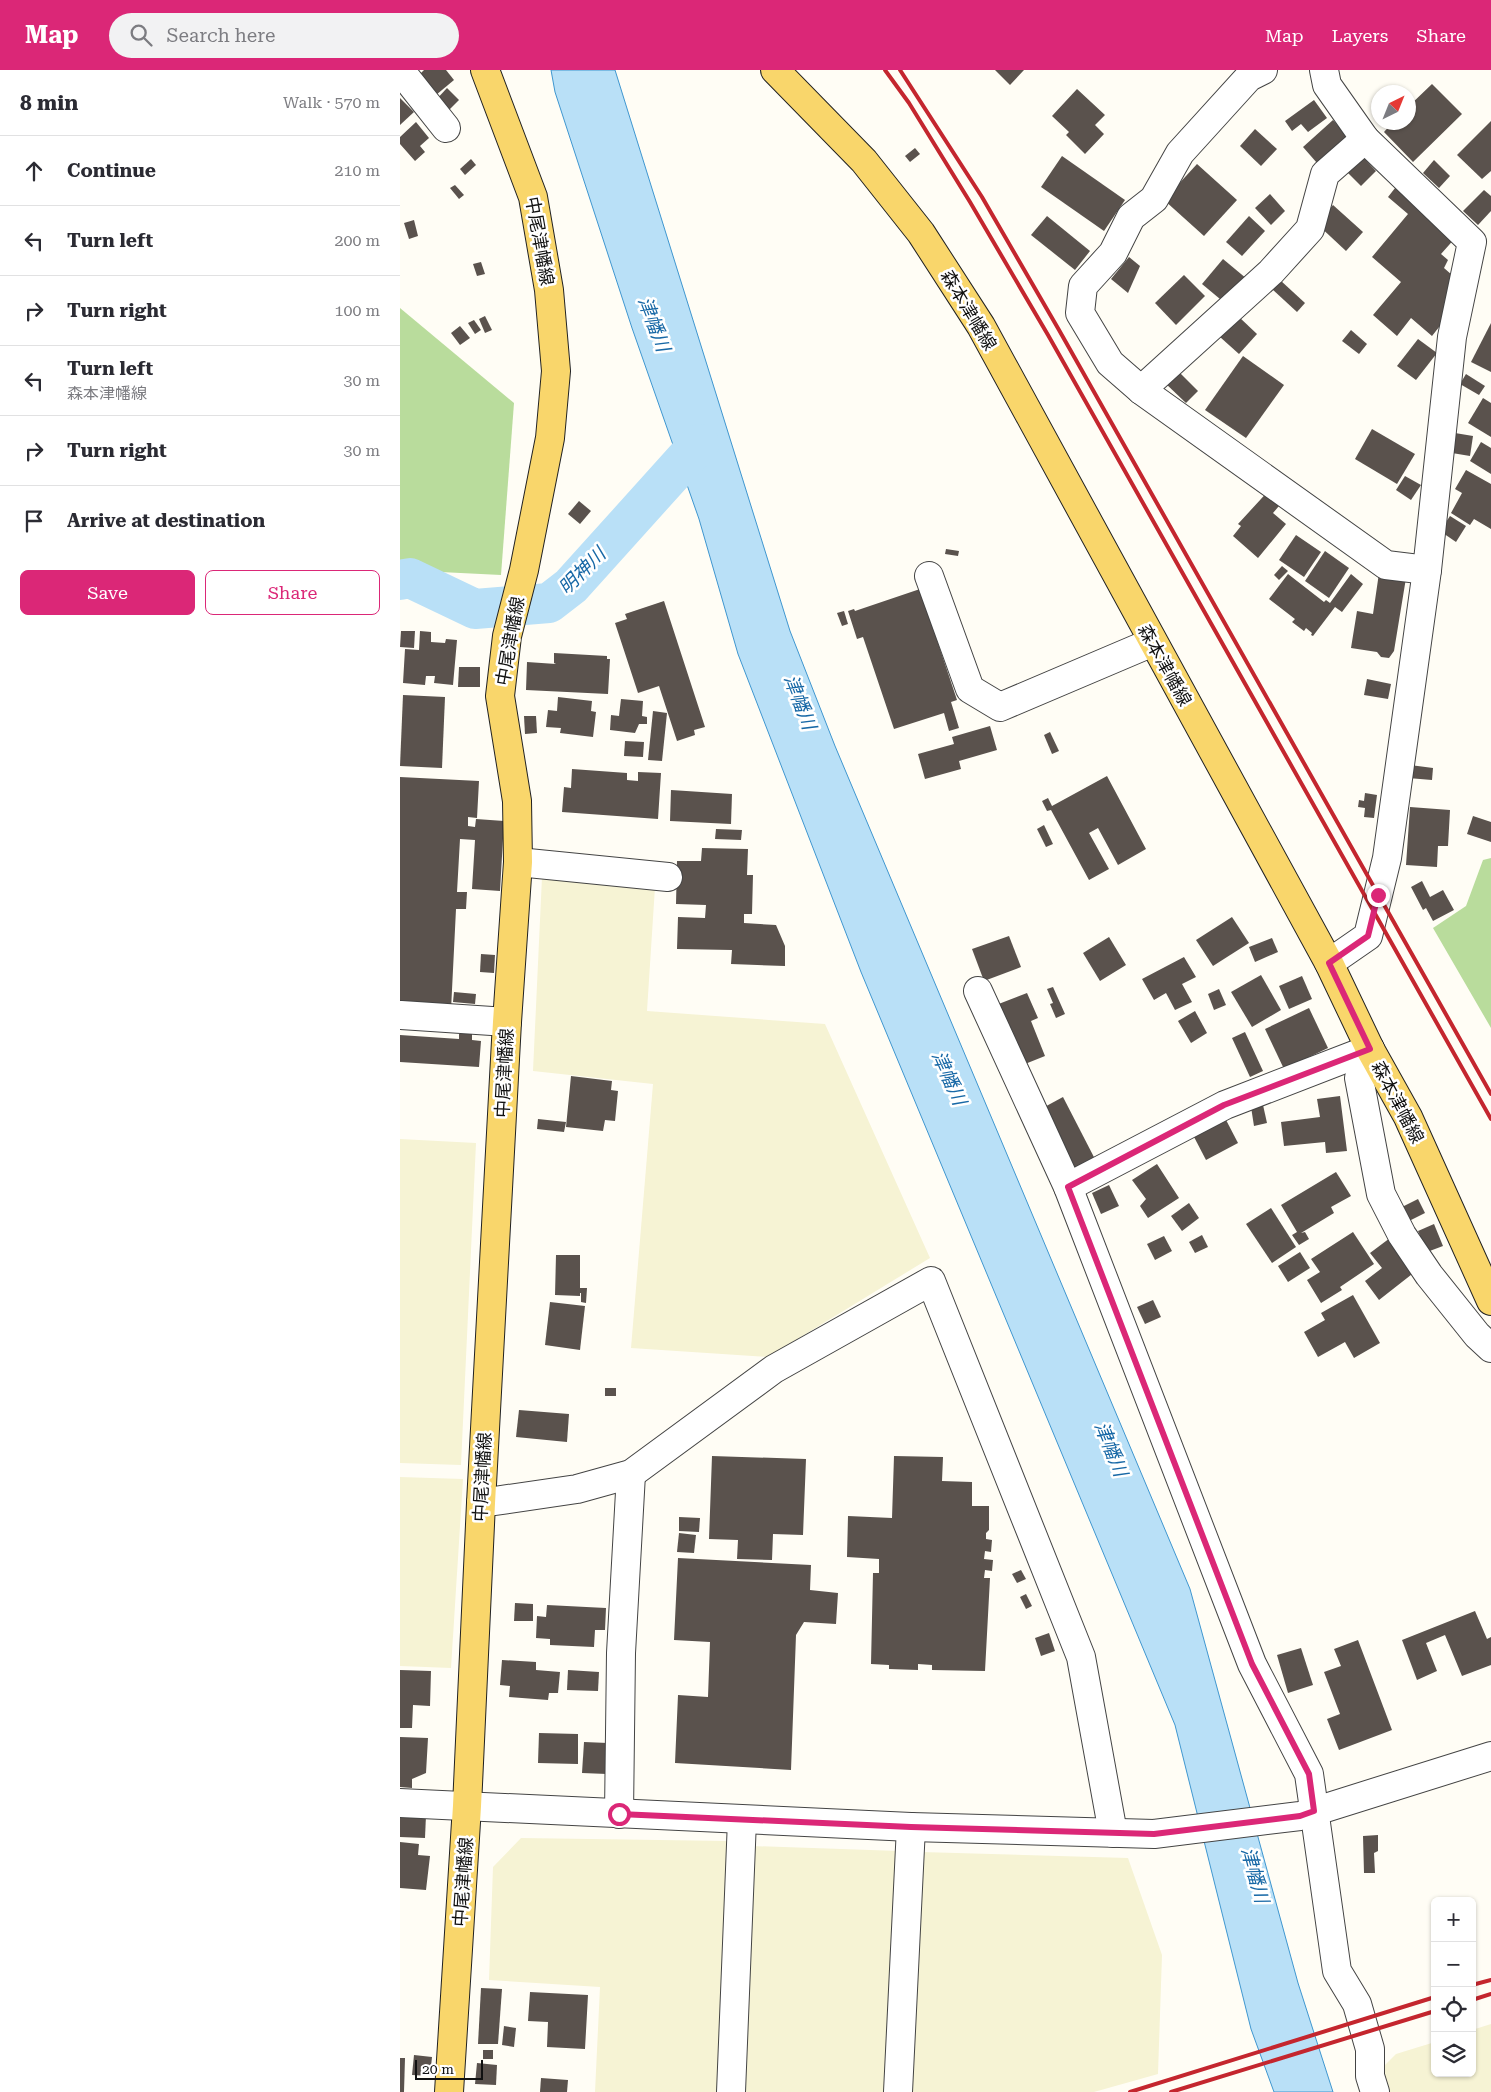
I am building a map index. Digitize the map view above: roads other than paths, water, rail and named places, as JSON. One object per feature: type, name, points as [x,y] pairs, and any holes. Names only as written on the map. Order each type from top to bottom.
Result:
[{"type":"main road","name":"中尾津幡線","points":[[449,2092],[467,1806],[507,1022],[518,862],[517,801],[500,696],[507,636],[524,570],[550,438],[556,371],[549,290],[533,197],[485,70]]},
{"type":"main road","name":"森本津幡線","points":[[775,70],[864,161],[921,233],[981,326],[1329,963],[1370,1049],[1408,1116],[1491,1301]]},
{"type":"street","points":[[400,70],[446,128]]},
{"type":"street","points":[[1263,70],[1249,77],[1180,153],[1154,199],[1131,217],[1113,253],[1083,286],[1080,313],[1110,364],[1141,390],[1386,564],[1426,570]]},
{"type":"street","points":[[1324,70],[1327,85],[1365,139],[1482,247],[1452,337],[1426,570],[1387,858],[1368,936],[1329,963]]},
{"type":"street","points":[[1141,390],[1270,272],[1310,230],[1325,174],[1365,139]]},
{"type":"street","points":[[929,576],[970,689],[1000,707],[1153,642]]},
{"type":"street","points":[[518,862],[668,877]]},
{"type":"street","points":[[978,990],[1068,1187],[1252,1664],[1309,1774],[1307,1813],[1337,1971],[1357,2004],[1370,2049],[1370,2076],[1375,2092]]},
{"type":"street","points":[[401,1015],[507,1022]]},
{"type":"street","points":[[1068,1187],[1224,1105],[1370,1049]]},
{"type":"street","points":[[1370,1049],[1359,1078],[1381,1194],[1402,1235],[1429,1276],[1477,1335],[1491,1348]]},
{"type":"street","points":[[481,1503],[577,1488],[631,1474],[774,1369],[931,1280],[1081,1657],[1113,1833]]},
{"type":"street","points":[[619,1814],[621,1653],[631,1474]]},
{"type":"street","points":[[400,1803],[911,1827],[1154,1834],[1307,1813],[1491,1756]]},
{"type":"street","points":[[731,2092],[742,1820]]},
{"type":"street","points":[[898,2092],[911,1827]]},
{"type":"water","name":"津幡川","points":[[551,70],[615,70],[790,631],[835,746],[1190,1589],[1298,1983],[1333,2092],[1274,2092],[1251,2029],[1175,1725],[861,972],[738,654],[699,519],[632,328],[555,92]]},
{"type":"waterway","name":"明神川","points":[[400,580],[410,578],[475,609],[549,603],[571,586],[699,444]]},
{"type":"railway","points":[[885,70],[909,103],[970,202],[1048,335],[1491,1119]]},
{"type":"railway","points":[[900,70],[982,197],[1059,330],[1491,1094]]},
{"type":"railway","points":[[1476,1984],[1491,1980]]},
{"type":"railway","points":[[1476,1999],[1491,1994]]},
{"type":"railway","points":[[1130,2092],[1431,1998]]},
{"type":"railway","points":[[1171,2092],[1431,2012]]}]
